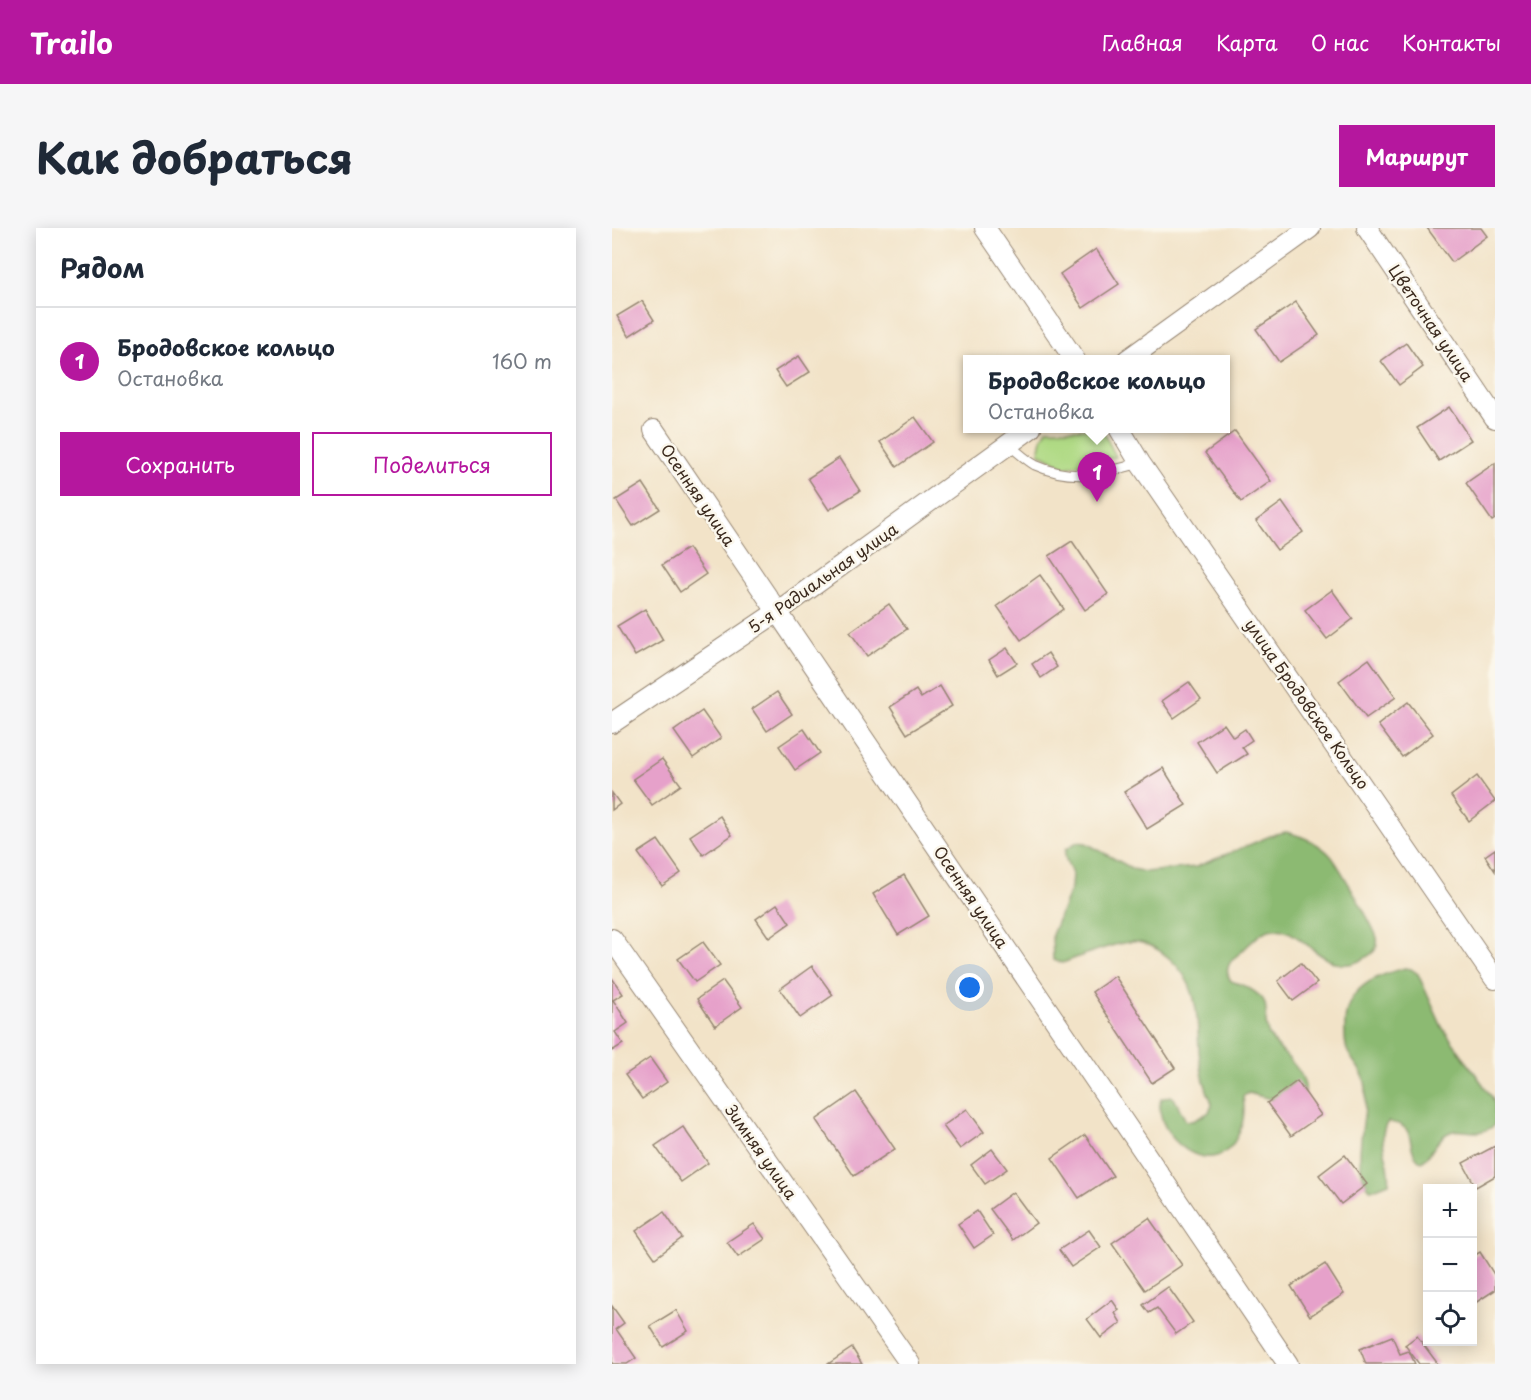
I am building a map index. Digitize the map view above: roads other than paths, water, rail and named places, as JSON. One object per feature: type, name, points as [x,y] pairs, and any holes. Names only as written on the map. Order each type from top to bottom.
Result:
[{"type":"street","points":[[986,228],[1072,355]]},
{"type":"street","points":[[1134,355],[1310,228]]},
{"type":"street","name":"Цветочная улица","points":[[1367,228],[1495,418]]},
{"type":"street","name":"Осенняя улица","points":[[654,430],[1288,1364]]},
{"type":"street","name":"5-я Радиальная улица","points":[[612,723],[777,612],[1026,433]]},
{"type":"street","name":"улица Бродовское Кольцо","points":[[1121,433],[1495,979]]},
{"type":"street","name":"Зимняя улица","points":[[612,939],[910,1364]]},
{"type":"lane","points":[[1009,445],[1033,464],[1068,475],[1102,474],[1140,463]]},
{"type":"place","name":"Бродовское кольцо","points":[[1097,502]]}]
